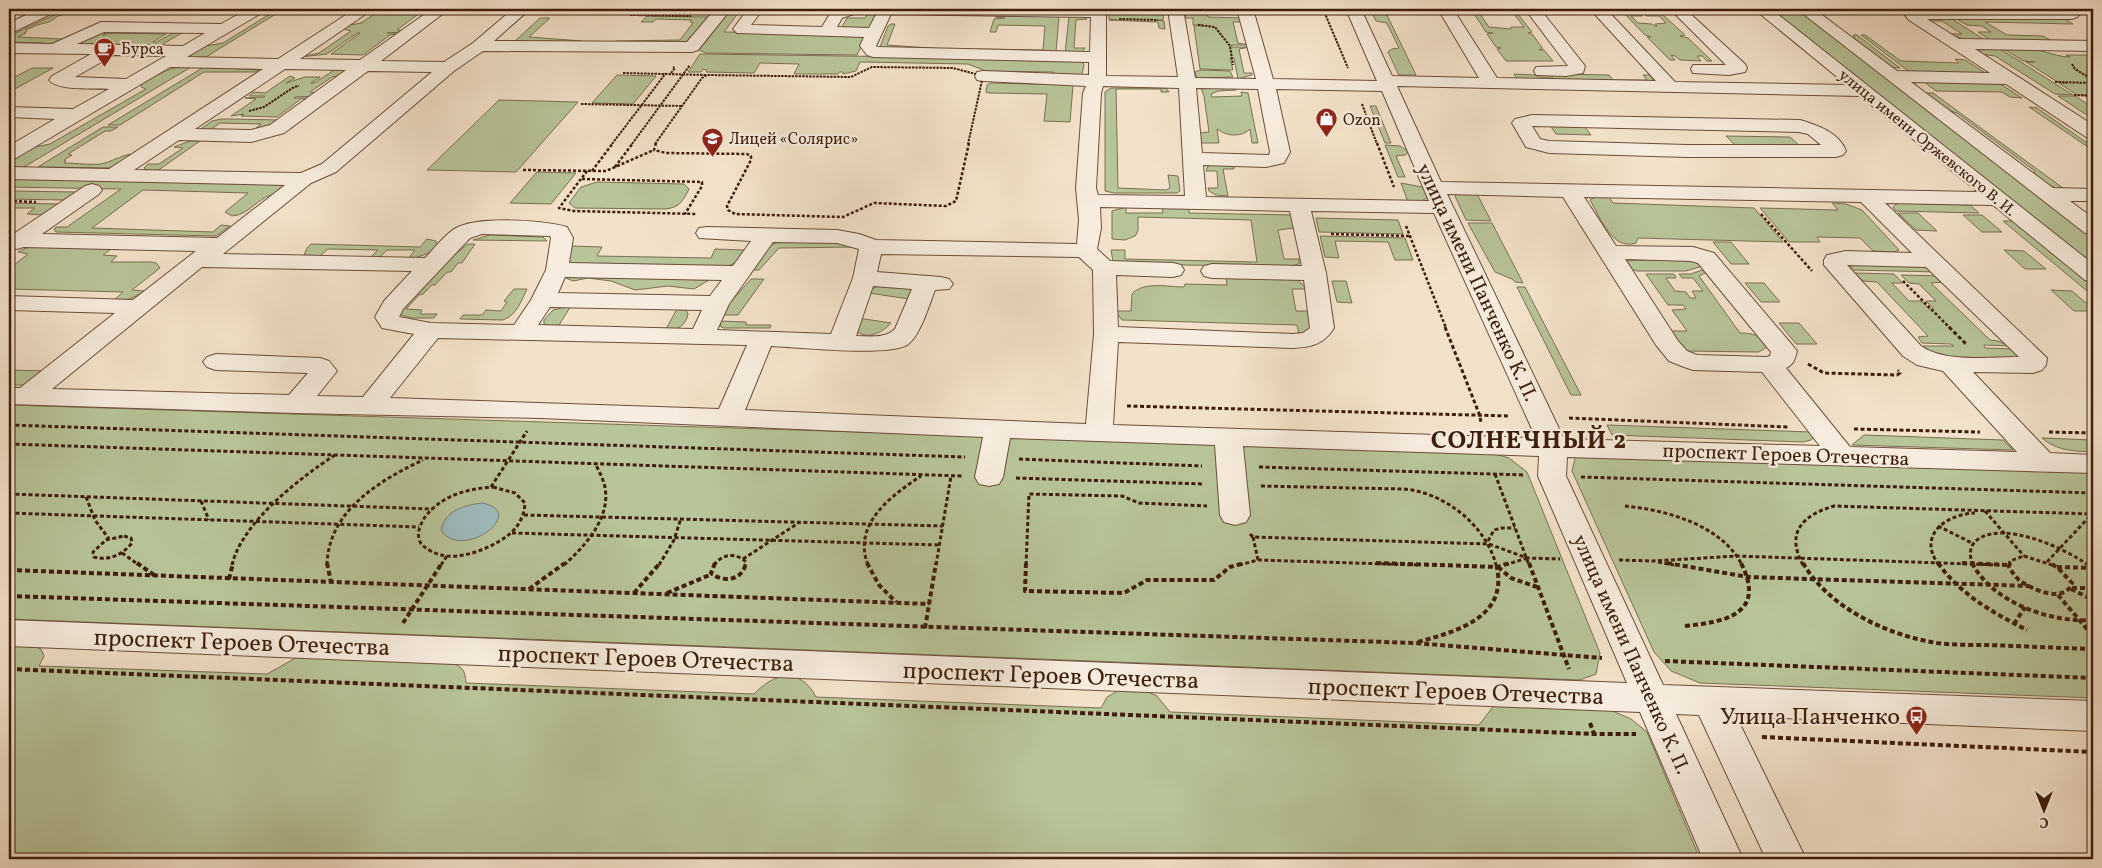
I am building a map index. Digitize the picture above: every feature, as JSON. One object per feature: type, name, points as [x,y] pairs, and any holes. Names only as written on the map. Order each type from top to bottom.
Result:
[{"type":"street","points":[[9,29],[50,9]]},
{"type":"street","points":[[11,152],[258,9]]},
{"type":"street","points":[[113,175],[365,9]]},
{"type":"street","points":[[174,134],[260,135],[277,129],[366,66],[441,9]]},
{"type":"street","points":[[18,396],[197,260],[222,245],[304,180],[329,168],[448,67],[479,46],[522,9]]},
{"type":"street","points":[[756,9],[741,28],[743,30],[874,33]]},
{"type":"street","points":[[827,32],[836,15],[855,9]]},
{"type":"street","points":[[1085,250],[1089,244],[1090,201],[1086,188],[1092,93],[1097,81],[1099,11],[886,9],[868,46],[873,52],[882,53],[1097,57]]},
{"type":"street","points":[[1176,9],[1187,82],[1196,204]]},
{"type":"street","points":[[1193,159],[1266,161],[1277,159],[1280,152],[1266,84],[1245,9]]},
{"type":"street","name":"улица имени Панченко К. П.","points":[[1354,9],[1539,416],[1553,462],[1635,659],[1723,859]]},
{"type":"street","points":[[1446,9],[1487,77]]},
{"type":"street","points":[[983,76],[1097,81],[1355,86],[1577,69],[1532,9]]},
{"type":"street","points":[[1598,9],[1670,87]]},
{"type":"street","points":[[1653,68],[1729,70],[1739,68],[1677,9]]},
{"type":"street","name":"улица имени Оржевского В. И.","points":[[1762,9],[2093,275]]},
{"type":"street","name":"улица имени Оржевского В. И.","points":[[1805,9],[2093,228]]},
{"type":"street","points":[[2090,15],[2067,11],[1960,11],[1912,14],[2008,79],[2093,133]]},
{"type":"street","points":[[479,46],[692,48],[720,12]]},
{"type":"street","points":[[61,46],[101,27],[224,28]]},
{"type":"street","points":[[1955,44],[2093,46]]},
{"type":"street","points":[[9,48],[38,49],[61,46],[110,50],[186,51]]},
{"type":"street","points":[[9,64],[38,49]]},
{"type":"street","points":[[110,50],[58,80],[64,82],[131,84]]},
{"type":"street","points":[[168,62],[448,67]]},
{"type":"street","points":[[1894,76],[2008,79]]},
{"type":"street","points":[[1487,77],[1629,86],[1863,91]]},
{"type":"street","points":[[1629,86],[1661,124],[1698,163],[1735,194]]},
{"type":"street","points":[[9,112],[77,115]]},
{"type":"street","points":[[1532,120],[1810,128],[1822,136],[1836,151],[1698,163],[1549,147],[1534,143],[1521,124],[1532,120]]},
{"type":"street","points":[[9,173],[304,180]]},
{"type":"street","points":[[14,244],[92,190]]},
{"type":"street","points":[[1090,201],[1402,207],[1439,197],[1570,191],[1999,199]]},
{"type":"street","points":[[1570,191],[1668,345],[1678,356],[1693,362],[1777,358]]},
{"type":"street","points":[[2050,194],[2093,195]]},
{"type":"street","points":[[1867,197],[2034,358],[2033,365],[1951,364],[1920,358],[1835,265],[1835,260],[1846,258],[1932,260]]},
{"type":"street","points":[[1106,334],[1293,341],[1310,339],[1318,334],[1322,328],[1315,273],[1299,206]]},
{"type":"street","points":[[2071,210],[2093,211]]},
{"type":"street","points":[[704,224],[766,235],[846,237],[864,241],[871,247],[1085,250],[1104,268],[1173,270]]},
{"type":"street","points":[[521,332],[543,300],[557,270],[562,238],[559,232],[542,228],[480,228],[458,235],[392,306],[387,317],[391,323],[432,330],[762,338],[874,344],[898,340],[906,331],[933,284],[917,280],[864,278]]},
{"type":"street","points":[[701,337],[717,303],[766,235]]},
{"type":"street","points":[[14,244],[222,245]]},
{"type":"street","points":[[841,342],[864,278],[871,247]]},
{"type":"street","points":[[1609,252],[1694,254],[1706,258],[1777,358],[1822,428],[1842,455]]},
{"type":"street","points":[[197,260],[429,265]]},
{"type":"street","points":[[1098,432],[1106,334],[1104,268]]},
{"type":"street","points":[[557,270],[740,273]]},
{"type":"street","points":[[1212,271],[1315,273]]},
{"type":"street","points":[[543,300],[717,303]]},
{"type":"street","points":[[9,303],[137,307]]},
{"type":"street","points":[[370,406],[432,330]]},
{"type":"street","points":[[729,418],[762,338]]},
{"type":"street","points":[[216,362],[320,366],[324,371],[295,405]]},
{"type":"street","points":[[1951,364],[2042,462]]},
{"type":"street","name":"проспект Героев Отечества","points":[[18,396],[295,405],[540,410],[1484,445],[1553,462],[1842,455],[2093,464]]},
{"type":"street","points":[[990,468],[998,428]]},
{"type":"street","points":[[1228,437],[1235,515]]},
{"type":"street","name":"проспект Героев Отечества","points":[[9,633],[2093,716]]},
{"type":"street","points":[[1710,700],[1786,859]]},
{"type":"path","points":[[1324,9],[1402,207],[1410,236],[1480,416],[1484,445],[1482,474]]},
{"type":"path","points":[[630,15],[720,12]]},
{"type":"path","points":[[623,73],[666,73],[707,76],[851,77],[860,76],[866,69],[881,67],[953,68],[983,76],[956,201],[952,204],[946,206],[874,203],[862,205],[850,215],[843,217],[726,215]]},
{"type":"path","points":[[2076,69],[2093,81]]},
{"type":"path","points":[[591,171],[666,73]]},
{"type":"path","points":[[615,167],[685,74]]},
{"type":"path","points":[[654,150],[654,146],[702,78],[707,76]]},
{"type":"path","points":[[2055,82],[2093,81]]},
{"type":"path","points":[[232,96],[322,98]]},
{"type":"path","points":[[581,104],[682,106]]},
{"type":"path","points":[[523,170],[606,171],[654,150],[666,153],[747,154],[751,156],[751,160],[727,206],[728,210],[735,214]]},
{"type":"path","points":[[587,171],[559,208],[574,211],[685,214],[704,224]]},
{"type":"path","points":[[582,179],[702,182],[702,186],[685,214]]},
{"type":"path","points":[[1735,194],[1812,272]]},
{"type":"path","points":[[1305,233],[1410,236]]},
{"type":"path","points":[[1903,280],[1968,346]]},
{"type":"path","points":[[1777,358],[1824,373],[1896,375],[1900,373],[1894,366]]},
{"type":"path","points":[[1100,406],[1539,416],[1662,423],[1822,428],[2093,433]]},
{"type":"path","points":[[491,487],[540,410]]},
{"type":"path","points":[[9,425],[520,442],[990,468],[1230,476],[1495,474],[1553,462],[2093,493]]},
{"type":"path","points":[[9,444],[951,476],[990,468],[1230,476],[1421,491],[1456,510],[1471,522],[1489,544]]},
{"type":"path","points":[[229,578],[235,558],[243,542],[273,503],[306,474],[335,455]]},
{"type":"path","points":[[331,582],[326,564],[328,548],[339,524],[353,506],[382,482],[425,459]]},
{"type":"path","points":[[528,590],[571,560],[592,534],[602,515],[606,499],[606,486],[596,464]]},
{"type":"path","points":[[1495,474],[1594,734]]},
{"type":"path","points":[[896,602],[886,594],[869,568],[864,553],[865,543],[869,524],[877,511],[888,499],[922,475]]},
{"type":"path","points":[[925,628],[951,476]]},
{"type":"path","points":[[491,487],[516,493],[523,499],[526,508],[524,515],[518,527],[512,533],[496,545],[481,551],[450,556],[426,550],[419,542],[417,534],[419,527],[426,514],[432,509],[449,497],[464,491],[491,487]]},
{"type":"path","points":[[9,494],[432,509]]},
{"type":"path","points":[[1258,560],[1253,537],[1235,515],[1202,505],[1139,503],[1122,496],[1029,494],[1025,591],[1124,593],[1147,580],[1214,580],[1230,567],[1258,560],[1498,567],[1527,558]]},
{"type":"path","points":[[86,497],[94,516],[109,539]]},
{"type":"path","points":[[201,501],[209,520]]},
{"type":"path","points":[[1624,506],[1644,507],[1685,519],[1704,529],[1737,556],[1748,577],[1750,595],[1745,606],[1736,616],[1705,626],[1685,626]]},
{"type":"path","points":[[2092,514],[1834,506],[1818,510],[1806,518],[1798,528],[1796,540],[1800,558],[1814,579],[1832,596],[1849,609],[1870,621],[1915,638],[1937,643],[2093,650]]},
{"type":"path","points":[[1986,512],[1967,513],[1951,517],[1938,526],[1932,545],[1938,563],[1955,584],[1979,604],[2027,630]]},
{"type":"path","points":[[1986,512],[2024,556]]},
{"type":"path","points":[[9,513],[419,527]]},
{"type":"path","points":[[2047,562],[2092,514]]},
{"type":"path","points":[[524,515],[602,515],[943,526]]},
{"type":"path","points":[[634,593],[664,559],[676,537],[681,518]]},
{"type":"path","points":[[743,559],[775,540],[800,521]]},
{"type":"path","points":[[1938,526],[1974,544]]},
{"type":"path","points":[[1415,643],[1448,635],[1465,628],[1479,618],[1489,607],[1496,594],[1499,580],[1498,567],[1488,539],[1495,530],[1515,528]]},
{"type":"path","points":[[512,533],[939,545]]},
{"type":"path","points":[[2093,568],[2060,548],[2037,539],[2005,534],[1985,536],[1974,544],[1970,550],[1971,560],[1977,572],[1989,585],[2005,597],[2046,616],[2081,622],[2093,620]]},
{"type":"path","points":[[124,536],[131,538],[132,543],[122,553],[110,558],[100,560],[94,557],[93,552],[97,546],[109,539],[124,536]]},
{"type":"path","points":[[1253,537],[1489,544],[1527,558]]},
{"type":"path","points":[[122,553],[154,576]]},
{"type":"path","points":[[734,555],[743,559],[746,562],[746,568],[733,579],[724,580],[716,578],[712,574],[712,567],[716,560],[734,555]]},
{"type":"path","points":[[2009,565],[1737,556],[1653,561],[1748,577],[2029,586]]},
{"type":"path","points":[[2024,556],[2047,562],[2067,576],[2072,583],[2071,588],[2066,593],[2045,592],[2029,586],[2014,574],[2009,565],[2010,561],[2024,556]]},
{"type":"path","points":[[1498,567],[1511,578],[1538,587]]},
{"type":"path","points":[[2056,567],[2093,568]]},
{"type":"path","points":[[9,570],[930,604]]},
{"type":"path","points":[[664,594],[712,574]]},
{"type":"path","points":[[2071,588],[2093,588]]},
{"type":"path","points":[[2071,588],[2093,600]]},
{"type":"path","points":[[2057,594],[2093,636]]},
{"type":"path","points":[[9,596],[1415,643],[1564,656],[2093,678]]},
{"type":"path","points":[[2014,624],[2025,607]]},
{"type":"path","points":[[9,669],[1594,734],[1668,733]]},
{"type":"path","points":[[1727,736],[2093,752]]},
{"type":"green space","points":[[67,9],[80,9],[37,25],[26,30],[24,33],[26,33],[18,37],[62,39],[51,44],[40,45],[44,43],[9,42],[9,36]]},
{"type":"green space","points":[[278,9],[284,9],[201,60],[190,58],[191,55],[206,46],[223,43]]},
{"type":"green space","points":[[382,9],[425,9],[397,30],[407,31],[387,33],[404,33],[390,35],[363,55],[331,54],[360,33],[357,33],[327,54],[301,57],[319,53],[351,31],[343,29],[350,25],[361,23]]},
{"type":"green space","points":[[557,9],[604,9],[600,14],[552,13]]},
{"type":"green space","points":[[731,9],[741,9],[724,32],[867,34],[857,55],[706,53],[699,50]]},
{"type":"green space","points":[[870,9],[879,9],[869,31],[840,30],[847,18],[865,18]]},
{"type":"green space","points":[[1109,9],[1154,11],[1155,9],[1164,9],[1163,20],[1157,20],[1164,21],[1165,29],[1159,28],[1158,22],[1109,20],[1117,20],[1109,19]]},
{"type":"green space","points":[[1370,9],[1384,9],[1416,75],[1399,75],[1388,52],[1399,48],[1387,23],[1376,21]]},
{"type":"green space","points":[[1471,9],[1491,10],[1477,10],[1489,27],[1511,29],[1511,27],[1524,27],[1511,10],[1496,9],[1514,9],[1532,32],[1528,33],[1533,35],[1543,49],[1539,50],[1544,50],[1553,61],[1506,61],[1497,49],[1501,48],[1496,47],[1487,34],[1493,33],[1486,32]]},
{"type":"green space","points":[[1620,9],[1624,9],[1628,13],[1640,14],[1642,16],[1631,16],[1638,23],[1655,26],[1657,26],[1655,24],[1666,23],[1659,16],[1647,16],[1644,14],[1662,14],[1685,35],[1680,36],[1688,38],[1712,61],[1707,61],[1702,56],[1697,56],[1701,61],[1680,60],[1671,55],[1675,60],[1670,60],[1647,37],[1651,37],[1645,35]]},
{"type":"green space","points":[[1769,9],[1798,9],[2093,235],[2093,269]]},
{"type":"green space","points":[[1194,10],[1195,14],[1207,14],[1208,17],[1244,18],[1244,22],[1233,22],[1238,43],[1249,45],[1231,45],[1232,47],[1250,47],[1239,49],[1244,73],[1252,73],[1252,75],[1238,79],[1234,58],[1230,58],[1233,70],[1200,69],[1194,26],[1203,25],[1193,25],[1193,18],[1185,18],[1186,12]]},
{"type":"green space","points":[[1950,15],[2063,18],[2073,24],[1985,22],[2007,35],[2043,36],[2052,41],[1990,40],[1978,32],[1991,32],[1982,26],[1967,25]]},
{"type":"green space","points":[[647,16],[709,17],[686,42],[614,43],[616,41],[680,40],[693,23],[690,22],[692,20],[656,19],[653,22],[641,22]]},
{"type":"green space","points":[[1059,16],[1056,52],[977,51],[977,49],[1043,50],[1045,26],[998,25],[996,32],[990,32],[994,19],[1005,18],[995,17]]},
{"type":"green space","points":[[1069,16],[1087,19],[1076,20],[1074,48],[1085,48],[1082,52],[1065,54]]},
{"type":"green space","points":[[1924,17],[1949,17],[1985,40],[1967,40],[1947,34],[1962,34],[1942,21],[1927,21]]},
{"type":"green space","points":[[540,18],[550,18],[529,37],[582,41],[580,43],[514,42]]},
{"type":"green space","points":[[895,24],[887,45],[944,49],[880,47],[888,26]]},
{"type":"green space","points":[[110,30],[103,35],[111,33],[166,34],[153,42],[155,43],[171,34],[185,31],[158,47],[76,44],[98,32]]},
{"type":"green space","points":[[1853,35],[1857,35],[1900,68],[1890,67],[1853,39],[1855,38]]},
{"type":"green space","points":[[1861,35],[1865,35],[1901,61],[1959,63],[1955,59],[1965,60],[1987,74],[1911,73]]},
{"type":"green space","points":[[1973,49],[2000,49],[2073,95],[2055,94],[1995,56],[1980,54]]},
{"type":"green space","points":[[2004,49],[2033,49],[2065,57],[2070,57],[2066,55],[2093,55],[2093,95],[2077,95],[2059,83],[2068,83],[2056,81],[2026,62],[2035,62],[2023,61]]},
{"type":"green space","points":[[700,54],[1064,59],[1079,61],[1084,64],[1082,75],[1065,78],[1052,72],[986,71],[968,64],[860,62],[856,71],[843,74],[843,72],[838,74],[794,74],[799,64],[760,63],[754,73],[706,72],[707,70],[703,69],[701,72],[688,72]]},
{"type":"green space","points":[[196,64],[19,170],[9,169],[9,160],[30,148],[50,144],[146,89],[141,87],[141,84],[148,80],[173,68]]},
{"type":"green space","points":[[204,67],[259,70],[256,72],[204,72],[120,125],[108,125]]},
{"type":"green space","points":[[32,68],[53,68],[13,90],[15,94],[9,98],[9,80]]},
{"type":"green space","points":[[336,69],[343,70],[345,74],[332,77],[310,92],[320,93],[316,96],[295,97],[313,98],[301,99],[277,117],[241,116],[244,114],[231,116],[256,99],[245,98],[265,96],[249,96],[254,92],[265,93],[290,76],[295,78],[286,83],[305,77],[320,77],[311,83],[314,83]]},
{"type":"green space","points":[[1200,70],[1230,71],[1233,77],[1197,78],[1195,72]]},
{"type":"green space","points":[[1514,74],[1535,75],[1538,77],[1553,77],[1551,74],[1609,75],[1613,80],[1647,80],[1643,75],[1650,75],[1654,81],[1518,80]]},
{"type":"green space","points":[[617,75],[656,76],[633,104],[592,103]]},
{"type":"green space","points":[[1923,81],[1993,83],[2002,85],[2022,98],[2010,97],[2002,92],[1936,91]]},
{"type":"green space","points":[[991,83],[1073,85],[1070,122],[1044,121],[1047,94],[986,92],[987,85]]},
{"type":"green space","points":[[1111,88],[1166,88],[1169,92],[1161,92],[1161,89],[1116,89],[1118,188],[1166,190],[1170,188],[1168,175],[1178,176],[1180,191],[1177,193],[1114,193],[1105,191],[1105,92]]},
{"type":"green space","points":[[1201,88],[1236,88],[1236,90],[1218,91],[1211,94],[1212,97],[1242,96],[1241,92],[1248,93],[1258,143],[1252,143],[1250,129],[1242,134],[1234,135],[1217,129],[1219,143],[1201,143],[1200,133],[1209,132],[1204,96]]},
{"type":"green space","points":[[1922,93],[1933,93],[2067,191],[2050,186],[2033,175],[2035,171],[1957,113],[1944,109]]},
{"type":"green space","points":[[2058,96],[2075,96],[2093,108],[2093,119]]},
{"type":"green space","points":[[499,100],[578,102],[516,172],[427,170]]},
{"type":"green space","points":[[1370,106],[1376,106],[1391,143],[1385,143]]},
{"type":"green space","points":[[2029,107],[2037,108],[2093,147],[2088,147]]},
{"type":"green space","points":[[221,119],[280,120],[268,128],[250,133],[261,124],[220,123],[207,132],[201,129],[212,121]]},
{"type":"green space","points":[[1550,125],[1584,126],[1591,135],[1556,134]]},
{"type":"green space","points":[[103,127],[118,127],[111,131],[105,131],[68,154],[72,155],[64,160],[66,161],[64,163],[101,164],[134,154],[112,168],[38,167]]},
{"type":"green space","points":[[1726,136],[1790,137],[1801,147],[1735,145]]},
{"type":"green space","points":[[190,141],[200,141],[157,171],[144,168],[148,164],[159,164],[183,148],[174,147]]},
{"type":"green space","points":[[1385,145],[1400,146],[1409,152],[1405,155],[1396,156],[1405,177],[1398,177]]},
{"type":"green space","points":[[1234,165],[1234,169],[1223,169],[1228,196],[1216,195],[1209,191],[1208,188],[1218,188],[1217,171],[1206,171],[1208,166]]},
{"type":"green space","points":[[537,172],[576,173],[551,204],[510,203]]},
{"type":"green space","points":[[20,177],[278,183],[282,185],[283,189],[278,194],[265,197],[245,212],[232,216],[225,212],[248,193],[143,190],[92,228],[213,232],[221,225],[230,226],[216,236],[56,232],[54,230],[56,227],[67,227],[121,189],[9,187]]},
{"type":"green space","points":[[597,182],[684,184],[689,189],[680,203],[675,207],[666,209],[575,208],[569,203],[581,187]]},
{"type":"green space","points":[[1401,183],[1422,187],[1429,197],[1419,202],[1408,202]]},
{"type":"green space","points":[[9,191],[77,192],[65,200],[9,199]]},
{"type":"green space","points":[[1476,192],[1491,221],[1466,220],[1455,196],[1457,194]]},
{"type":"green space","points":[[1595,197],[1609,197],[1613,203],[1754,208],[1783,242],[1638,238],[1636,243],[1628,244],[1620,242],[1608,231],[1590,200]]},
{"type":"green space","points":[[9,203],[60,204],[44,215],[27,214],[35,208],[9,208]]},
{"type":"green space","points":[[1832,203],[1846,204],[1862,210],[1899,250],[1894,252],[1873,251],[1860,238],[1817,237],[1820,242],[1789,242],[1760,208],[1838,210]]},
{"type":"green space","points":[[1896,204],[1970,205],[1979,213],[1896,211],[1893,207]]},
{"type":"green space","points":[[1162,206],[1189,207],[1189,213],[1292,215],[1294,228],[1278,230],[1284,259],[1299,259],[1299,264],[1286,267],[1136,264],[1113,261],[1111,250],[1125,250],[1125,259],[1257,262],[1251,220],[1138,217],[1138,231],[1135,236],[1125,240],[1112,239],[1112,211],[1126,207],[1126,213],[1163,213]]},
{"type":"green space","points":[[1898,213],[1918,213],[1937,231],[1916,230]]},
{"type":"green space","points":[[1963,215],[1982,215],[2002,232],[1982,232]]},
{"type":"green space","points":[[1316,218],[1398,220],[1403,234],[1319,232]]},
{"type":"green space","points":[[2003,221],[2017,221],[2093,284],[2093,296]]},
{"type":"green space","points":[[1468,223],[1492,223],[1523,283],[1515,282],[1495,272]]},
{"type":"green space","points":[[490,235],[543,237],[547,241],[473,240]]},
{"type":"green space","points":[[1320,236],[1405,238],[1413,260],[1395,260],[1388,242],[1335,241],[1339,258],[1325,257]]},
{"type":"green space","points":[[427,239],[436,241],[437,246],[430,252],[408,259],[415,250],[387,250],[379,258],[371,257],[378,250],[328,249],[320,256],[304,255],[311,244],[420,247]]},
{"type":"green space","points":[[784,240],[841,241],[857,247],[779,248],[759,270],[748,270],[768,248]]},
{"type":"green space","points":[[1713,242],[1731,242],[1749,264],[1731,264]]},
{"type":"green space","points":[[468,244],[475,244],[462,263],[458,263],[451,272],[447,272],[435,285],[432,285],[423,294],[419,295],[406,309],[422,310],[420,314],[437,314],[434,318],[412,318],[401,315],[400,312],[446,261]]},
{"type":"green space","points":[[572,246],[602,247],[597,256],[711,258],[715,249],[744,250],[737,262],[723,268],[571,263],[567,260]]},
{"type":"green space","points":[[28,247],[114,247],[103,255],[117,256],[111,262],[151,262],[156,263],[160,268],[132,290],[144,291],[122,300],[113,301],[123,292],[9,289],[9,269],[28,254],[18,252]]},
{"type":"green space","points":[[2004,250],[2024,251],[2046,269],[2025,269]]},
{"type":"green space","points":[[1680,258],[1706,265],[1686,271],[1637,271],[1631,269],[1624,261]]},
{"type":"green space","points":[[1849,264],[1922,265],[1938,272],[1852,270]]},
{"type":"green space","points":[[1708,268],[1707,272],[1699,276],[1740,333],[1756,336],[1767,347],[1759,352],[1683,351],[1671,331],[1687,331],[1672,310],[1686,309],[1683,305],[1668,305],[1646,274],[1674,274],[1676,278],[1666,278],[1675,291],[1686,292],[1690,298],[1696,298],[1692,291],[1703,291],[1693,278],[1682,278],[1679,274],[1691,274]]},
{"type":"green space","points":[[1855,273],[1894,274],[1903,283],[1892,283],[1909,301],[1921,301],[1929,309],[1934,309],[1926,301],[1936,301],[1919,284],[1909,283],[1901,275],[1941,276],[1945,282],[1931,283],[1990,340],[2010,346],[1984,345],[1985,348],[2015,349],[2020,358],[1939,357],[1929,352],[1923,346],[1954,346],[1951,344],[1922,343],[1918,337],[1928,336],[1877,282],[1863,281]]},
{"type":"green space","points":[[1226,276],[1296,279],[1308,289],[1292,289],[1296,311],[1313,311],[1313,330],[1299,335],[1297,325],[1122,320],[1115,311],[1131,311],[1132,294],[1143,287],[1184,287],[1185,284],[1227,285]]},
{"type":"green space","points":[[567,277],[709,280],[694,289],[668,286],[635,290],[611,281],[588,278],[573,281]]},
{"type":"green space","points":[[751,279],[764,279],[738,315],[719,315]]},
{"type":"green space","points":[[1332,281],[1346,281],[1352,303],[1337,302]]},
{"type":"green space","points":[[884,283],[911,289],[912,294],[909,299],[869,293],[872,289]]},
{"type":"green space","points":[[1745,283],[1764,283],[1780,302],[1761,302]]},
{"type":"green space","points":[[1517,287],[1525,287],[1581,395],[1571,395]]},
{"type":"green space","points":[[514,289],[527,289],[518,307],[508,318],[503,320],[460,319],[463,315],[482,315],[486,310],[501,311],[507,302],[504,301]]},
{"type":"green space","points":[[2051,290],[2072,291],[2093,311],[2074,311]]},
{"type":"green space","points":[[571,306],[557,328],[544,324],[544,320],[553,310]]},
{"type":"green space","points":[[677,309],[686,310],[688,314],[685,322],[673,330],[665,331]]},
{"type":"green space","points":[[858,318],[891,323],[879,333],[864,335],[855,330]]},
{"type":"green space","points":[[720,321],[746,322],[746,325],[771,325],[770,328],[724,328],[721,327]]},
{"type":"green space","points":[[1779,323],[1799,323],[1817,344],[1796,344]]},
{"type":"green space","points":[[9,370],[47,371],[30,385],[9,385]]},
{"type":"green space","points":[[9,405],[1488,452],[1509,458],[1527,472],[1600,653],[1596,674],[1580,680],[9,619]]},
{"type":"green space","points":[[1607,425],[1811,432],[1814,437],[1803,442],[1612,435]]},
{"type":"green space","points":[[1864,435],[2003,440],[2013,450],[1852,445]]},
{"type":"green space","points":[[2042,438],[2093,440],[2093,452],[2072,451],[2060,448]]},
{"type":"green space","points":[[1590,453],[2093,470],[2093,698],[1700,683],[1671,671],[1654,652],[1572,471],[1575,458]]},
{"type":"green space","points":[[28,644],[41,649],[44,656],[39,666],[267,674],[301,655],[449,662],[462,669],[465,674],[466,683],[754,694],[770,681],[787,676],[803,681],[810,687],[816,697],[1101,708],[1107,697],[1121,689],[1141,689],[1157,696],[1170,712],[1479,725],[1495,704],[1608,709],[1631,719],[1647,732],[1700,859],[9,859],[9,645]]},
{"type":"water","points":[[482,503],[495,508],[499,516],[495,524],[487,532],[463,541],[450,538],[441,530],[443,523],[451,513],[469,505]]},
{"type":"place","name":"Бурса","points":[[105,67]]},
{"type":"place","name":"Ozon","points":[[1327,138]]},
{"type":"place","name":"Лицей «Солярис»","points":[[713,157]]},
{"type":"place","name":"Улица Панченко","points":[[1916,735]]},
{"type":"district","name":"СОЛНЕЧНЫЙ 2","points":[[1529,439]]}]
